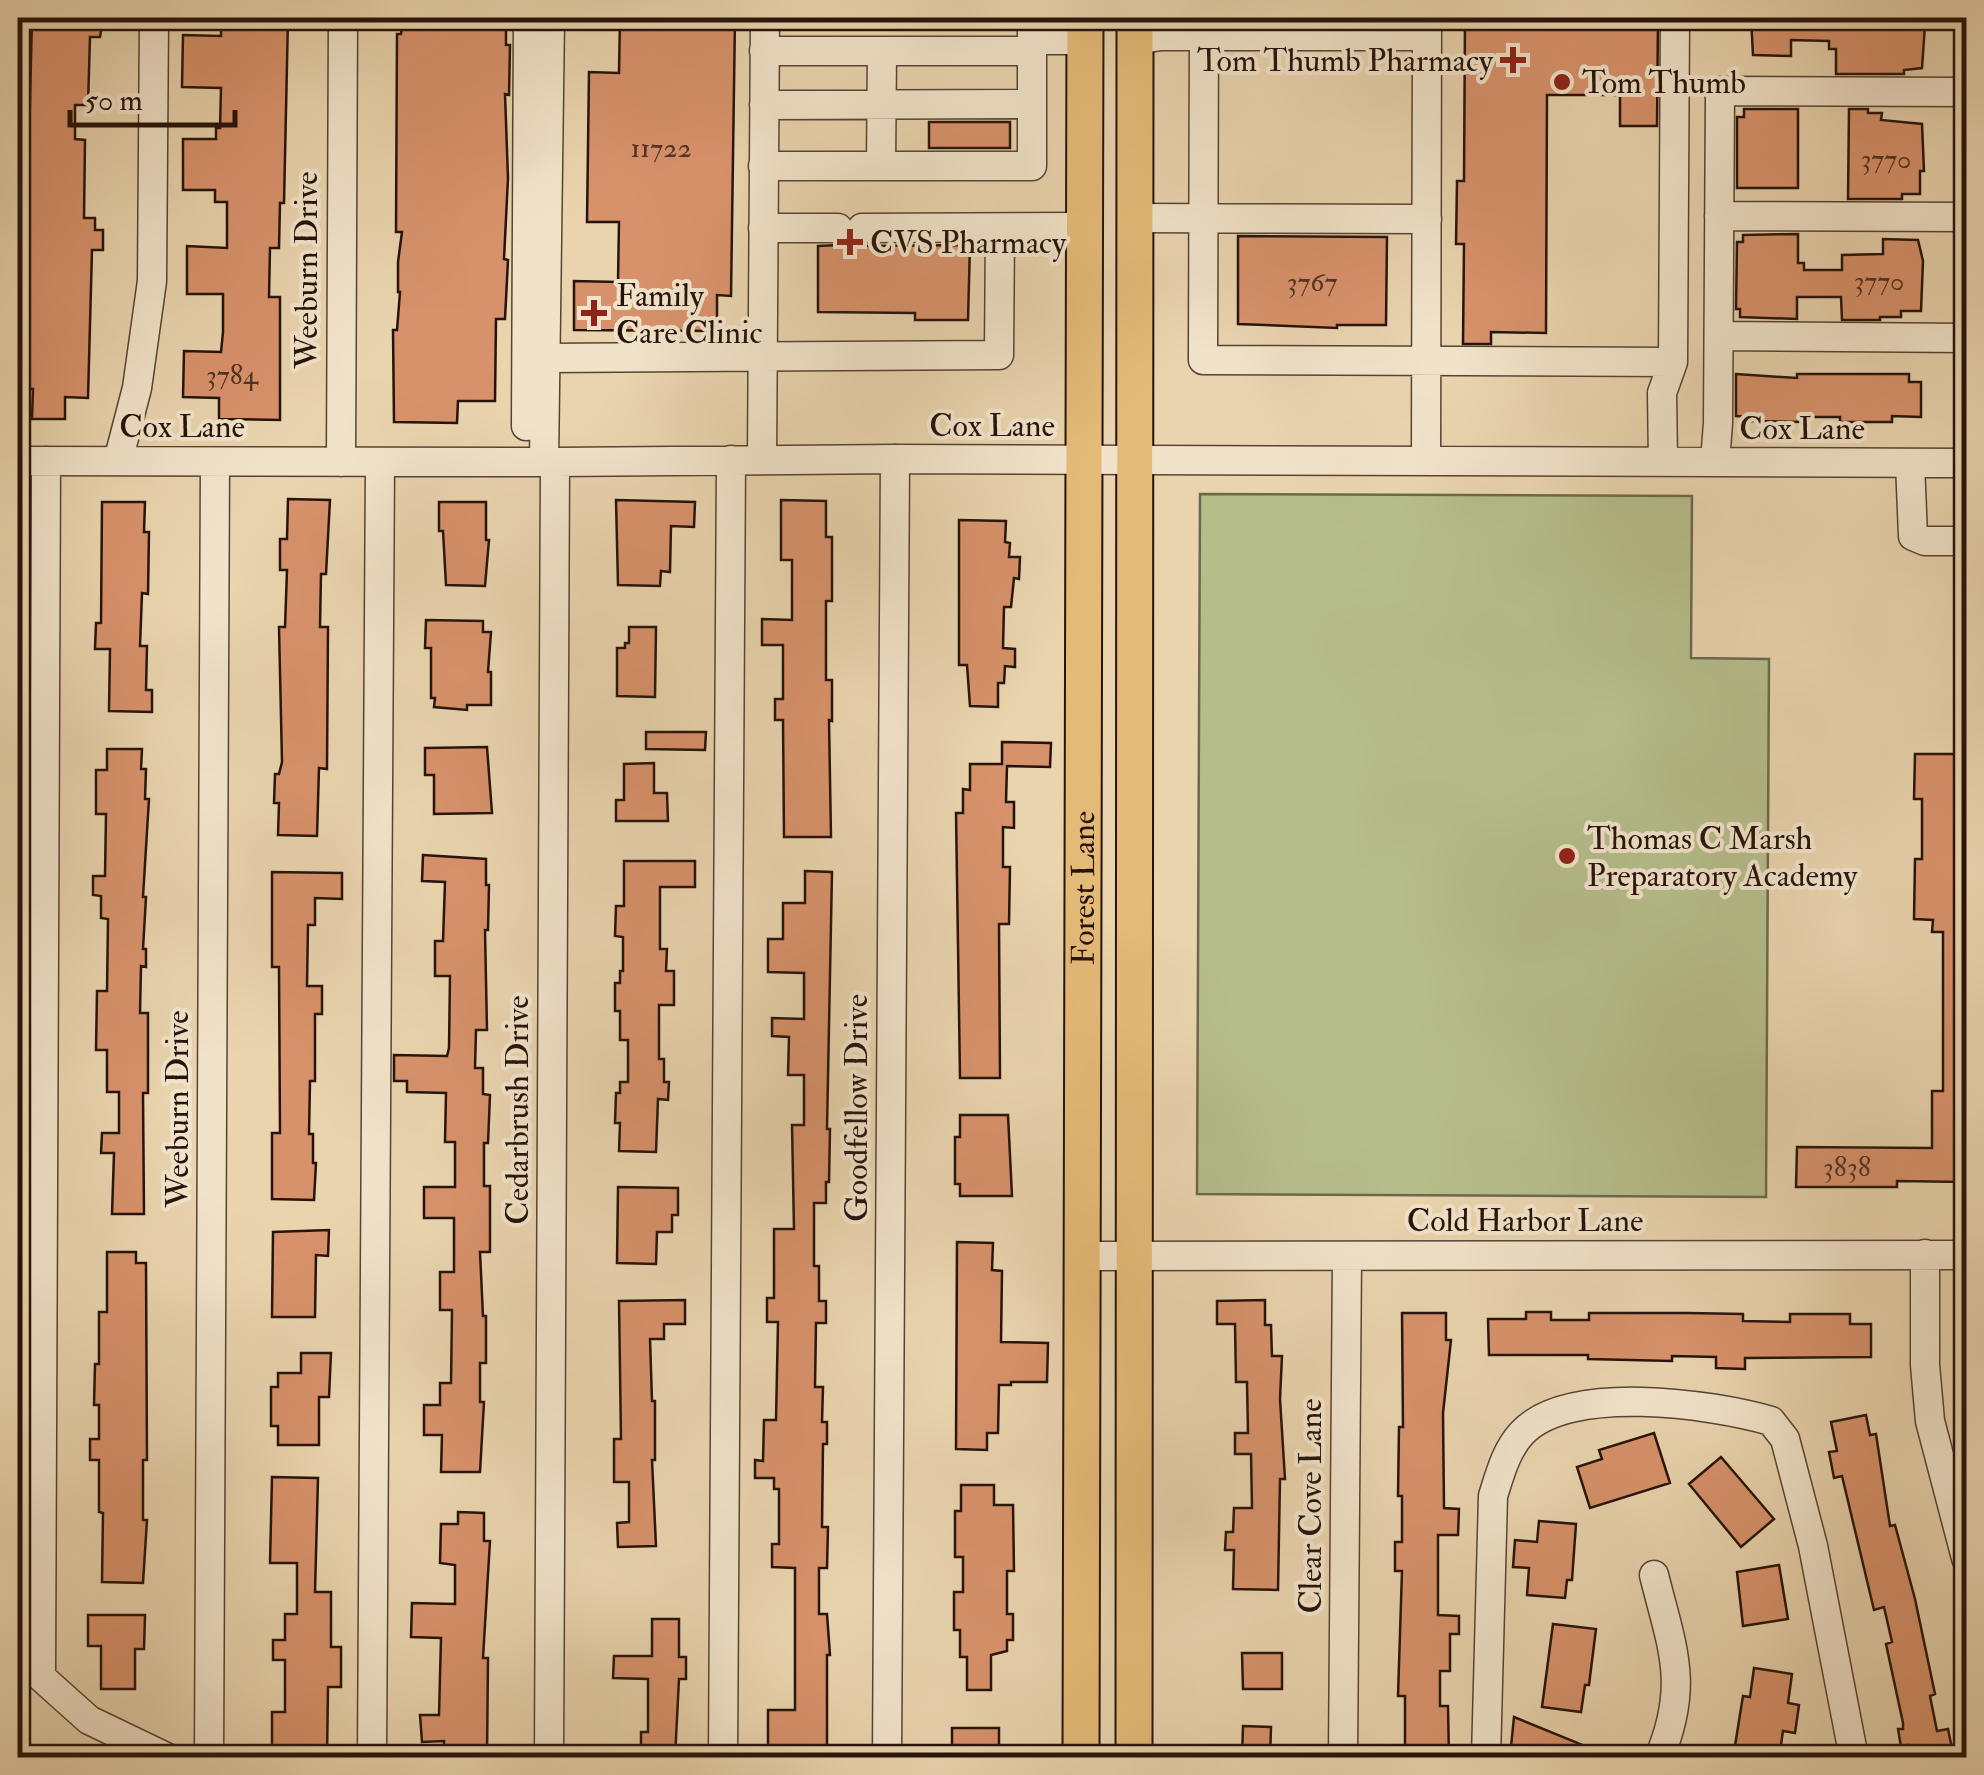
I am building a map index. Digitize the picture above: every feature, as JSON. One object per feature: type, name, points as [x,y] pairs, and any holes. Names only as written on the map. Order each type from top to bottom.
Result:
[{"type":"main road","points":[[1085,29],[1136,29]]},
{"type":"main road","name":"Forest Lane","points":[[1082,1758],[1085,29]]},
{"type":"main road","name":"Forest Lane","points":[[1134,1758],[1136,29]]},
{"type":"street","points":[[118,461],[137,388],[152,280],[154,18]]},
{"type":"street","name":"Weeburn Drive","points":[[341,462],[343,18]]},
{"type":"street","points":[[528,18],[542,462]]},
{"type":"street","points":[[542,462],[550,18]]},
{"type":"street","points":[[762,460],[765,18]]},
{"type":"street","points":[[1663,462],[1662,393],[1673,362],[1675,18]]},
{"type":"street","points":[[1204,27],[1204,360],[1673,362]]},
{"type":"street","points":[[1136,29],[1161,36],[1204,27],[1427,27],[1426,461]]},
{"type":"street","points":[[764,50],[882,51],[1085,29]]},
{"type":"street","points":[[763,166],[1032,166],[1032,36]]},
{"type":"street","points":[[881,166],[882,51]]},
{"type":"street","points":[[1715,462],[1720,91],[1966,92]]},
{"type":"street","points":[[764,104],[1032,104]]},
{"type":"street","points":[[1719,216],[1966,218]]},
{"type":"street","points":[[1135,218],[1427,219]]},
{"type":"street","points":[[763,228],[1083,227]]},
{"type":"street","points":[[546,358],[999,355],[1000,230]]},
{"type":"street","points":[[1719,336],[1966,338]]},
{"type":"street","name":"Cox Lane","points":[[32,461],[895,459],[1966,464]]},
{"type":"street","name":"Goodfellow Drive","points":[[887,1758],[895,459]]},
{"type":"street","points":[[722,1758],[731,460]]},
{"type":"street","points":[[32,461],[42,1677],[89,1720],[168,1758]]},
{"type":"street","name":"Weeburn Drive","points":[[209,1758],[214,462]]},
{"type":"street","points":[[372,1758],[380,462]]},
{"type":"street","name":"Cedarbrush Drive","points":[[542,462],[549,1758]]},
{"type":"street","points":[[1910,463],[1912,536],[1925,541],[1966,541]]},
{"type":"street","points":[[1925,1254],[1925,1365],[1930,1420],[1966,1558]]},
{"type":"street","name":"Cold Harbor Lane","points":[[1083,1256],[1966,1255]]},
{"type":"street","name":"Clear Cove Lane","points":[[1343,1758],[1347,1256]]},
{"type":"street","points":[[1486,1758],[1493,1496],[1504,1459],[1523,1431],[1556,1412],[1604,1402],[1661,1402],[1772,1420],[1784,1439],[1813,1546],[1854,1758]]},
{"type":"street","points":[[1654,1574],[1675,1659],[1678,1694],[1674,1723],[1659,1758]]},
{"type":"green space","name":"Thomas C Marsh Preparatory Academy","points":[[1200,494],[1692,496],[1691,658],[1769,659],[1766,1197],[1197,1194]]},
{"type":"building","points":[[32,18],[103,19],[100,37],[90,37],[88,105],[75,105],[75,139],[85,140],[84,218],[95,218],[95,230],[103,230],[103,250],[92,250],[88,398],[65,397],[65,419],[32,419],[33,389],[23,389]]},
{"type":"building","points":[[221,18],[288,18],[284,203],[280,203],[279,248],[270,248],[269,297],[280,297],[280,420],[219,419],[219,398],[183,397],[184,351],[221,352],[223,332],[223,294],[187,294],[187,246],[227,248],[227,202],[215,202],[215,190],[183,190],[183,139],[216,139],[221,88],[182,87],[183,35],[221,36]]},
{"type":"building","points":[[403,18],[506,18],[506,45],[510,45],[509,95],[505,94],[508,178],[504,259],[508,260],[505,319],[496,319],[495,401],[458,401],[457,423],[394,422],[393,330],[397,330],[402,232],[396,232],[397,34],[401,34]]},
{"type":"building","points":[[620,18],[735,18],[731,296],[717,295],[717,331],[574,330],[574,281],[618,282],[619,222],[587,222],[589,72],[619,73]]},
{"type":"building","points":[[1465,18],[1658,18],[1657,126],[1620,126],[1620,95],[1547,95],[1546,333],[1491,332],[1491,344],[1463,344],[1464,244],[1456,244],[1457,181],[1464,181]]},
{"type":"building","points":[[1751,18],[1836,22],[1836,18],[1919,18],[1919,25],[1925,25],[1922,68],[1904,70],[1904,74],[1836,74],[1836,49],[1829,49],[1829,41],[1791,40],[1791,56],[1753,55]]},
{"type":"building","points":[[1744,109],[1798,109],[1798,188],[1737,188],[1737,117],[1744,117]]},
{"type":"building","points":[[1849,109],[1882,113],[1881,120],[1922,124],[1924,171],[1920,171],[1920,194],[1902,194],[1902,199],[1848,199]]},
{"type":"building","points":[[929,122],[1010,122],[1010,148],[929,148]]},
{"type":"building","points":[[1798,234],[1798,263],[1804,263],[1804,270],[1842,270],[1842,255],[1883,254],[1883,239],[1918,240],[1923,261],[1921,311],[1901,311],[1901,317],[1880,320],[1842,320],[1841,297],[1797,297],[1797,319],[1740,317],[1740,309],[1736,309],[1737,242],[1743,242],[1743,235]]},
{"type":"building","points":[[1238,236],[1387,237],[1386,325],[1337,328],[1238,324]]},
{"type":"building","name":"CVS Pharmacy","points":[[850,240],[862,246],[970,245],[968,320],[915,320],[915,313],[818,312],[818,246]]},
{"type":"building","points":[[1736,374],[1797,378],[1797,374],[1909,374],[1909,382],[1921,382],[1921,417],[1892,416],[1892,422],[1840,422],[1840,417],[1801,417],[1801,422],[1750,421],[1750,417],[1736,416]]},
{"type":"building","points":[[288,499],[330,500],[326,574],[321,574],[320,627],[328,627],[327,769],[319,768],[317,836],[278,835],[279,803],[274,803],[275,774],[279,774],[282,762],[279,627],[285,627],[287,570],[280,570],[280,539],[287,539]]},
{"type":"building","points":[[616,500],[695,502],[694,527],[671,526],[670,572],[661,571],[660,586],[618,585]]},
{"type":"building","points":[[781,500],[826,501],[826,537],[832,537],[832,601],[826,601],[826,680],[832,680],[831,837],[784,837],[783,720],[775,720],[775,699],[783,699],[783,645],[762,645],[762,619],[792,620],[792,560],[781,560]]},
{"type":"building","points":[[102,502],[145,502],[144,532],[149,532],[148,594],[142,593],[140,646],[147,646],[146,690],[152,690],[152,712],[109,711],[110,649],[95,649],[96,623],[101,623]]},
{"type":"building","points":[[439,502],[486,502],[489,540],[485,586],[446,585]]},
{"type":"building","points":[[959,520],[1006,521],[1009,557],[1020,557],[1011,607],[1004,607],[1003,648],[1015,649],[1015,667],[1005,666],[1004,683],[998,683],[998,707],[970,706],[967,665],[959,665]]},
{"type":"building","points":[[426,620],[483,621],[483,632],[491,632],[491,705],[467,705],[467,710],[434,707],[431,648],[425,648]]},
{"type":"building","points":[[629,627],[656,627],[655,697],[617,696],[617,648],[625,648],[625,643],[629,643]]},
{"type":"building","points":[[646,732],[706,732],[705,750],[646,749]]},
{"type":"building","points":[[1002,742],[1051,743],[1050,767],[1007,766],[1006,802],[1014,802],[1014,828],[1003,827],[1003,867],[1010,867],[1009,924],[999,924],[1000,1078],[960,1078],[956,813],[963,813],[963,789],[970,790],[970,764],[1002,764]]},
{"type":"building","points":[[487,747],[492,813],[434,814],[434,775],[425,775],[425,748]]},
{"type":"building","points":[[107,749],[142,749],[145,799],[149,799],[143,897],[146,967],[141,966],[140,1013],[148,1013],[148,1093],[143,1093],[144,1214],[112,1214],[114,1153],[101,1153],[102,1133],[119,1133],[119,1092],[107,1092],[107,1050],[96,1050],[97,991],[107,991],[108,919],[101,918],[101,896],[93,895],[93,876],[105,876],[106,814],[96,814],[96,770],[107,770]]},
{"type":"building","points":[[1915,754],[1966,754],[1966,1182],[1897,1181],[1897,1187],[1796,1187],[1797,1147],[1932,1148],[1932,1091],[1943,1091],[1943,932],[1932,932],[1933,920],[1914,919],[1915,859],[1922,859],[1922,799],[1914,799]]},
{"type":"building","points":[[654,763],[654,793],[667,793],[668,821],[616,821],[616,800],[624,800],[624,764]]},
{"type":"building","points":[[423,855],[486,859],[489,885],[485,930],[487,1030],[476,1030],[475,1068],[483,1068],[483,1094],[490,1095],[484,1186],[490,1186],[490,1252],[480,1252],[486,1363],[480,1363],[480,1402],[484,1402],[480,1472],[441,1472],[442,1435],[424,1435],[424,1405],[440,1405],[440,1383],[451,1383],[452,1310],[440,1310],[440,1272],[454,1272],[454,1218],[424,1218],[424,1187],[455,1187],[455,1142],[445,1142],[446,1093],[407,1092],[407,1081],[394,1081],[394,1055],[447,1056],[449,1048],[450,976],[435,976],[435,941],[443,941],[445,882],[422,881]]},
{"type":"building","points":[[624,861],[695,861],[695,887],[660,887],[660,949],[667,949],[666,971],[674,971],[674,1005],[659,1005],[659,1059],[664,1059],[664,1082],[669,1082],[668,1100],[658,1099],[656,1152],[619,1151],[620,1123],[615,1123],[616,1093],[620,1093],[620,1082],[628,1082],[628,1040],[620,1040],[620,1011],[615,1011],[615,983],[620,983],[623,971],[623,937],[615,936],[616,906],[624,906]]},
{"type":"building","points":[[805,871],[832,872],[829,1182],[826,1203],[814,1203],[814,1266],[819,1266],[819,1301],[826,1301],[826,1323],[816,1323],[815,1387],[823,1387],[822,1422],[827,1422],[822,1527],[828,1527],[827,1568],[819,1568],[819,1614],[827,1614],[830,1655],[827,1751],[818,1751],[818,1758],[768,1758],[768,1710],[795,1710],[795,1568],[772,1567],[772,1544],[779,1544],[779,1489],[774,1489],[774,1478],[755,1478],[755,1460],[763,1461],[764,1420],[776,1420],[778,1322],[767,1322],[767,1298],[774,1298],[774,1229],[794,1229],[792,1125],[804,1125],[804,1075],[788,1075],[789,1037],[772,1036],[772,1018],[804,1019],[804,973],[768,972],[768,939],[783,939],[783,903],[805,903]]},
{"type":"building","points":[[272,872],[342,873],[342,899],[315,898],[315,925],[308,925],[307,986],[322,986],[322,1014],[315,1014],[315,1081],[310,1081],[309,1134],[313,1134],[316,1163],[314,1200],[272,1199],[272,1133],[280,1133],[279,967],[272,967]]},
{"type":"building","points":[[960,1115],[1008,1115],[1012,1196],[960,1196],[960,1184],[955,1184],[955,1137],[960,1137]]},
{"type":"building","points":[[618,1187],[678,1188],[678,1215],[672,1215],[672,1232],[657,1232],[656,1264],[617,1263]]},
{"type":"building","points":[[329,1230],[328,1256],[316,1255],[315,1317],[272,1317],[273,1232]]},
{"type":"building","points":[[957,1242],[993,1243],[992,1270],[1002,1271],[1001,1342],[1048,1343],[1047,1382],[999,1385],[998,1433],[987,1433],[987,1450],[956,1449]]},
{"type":"building","points":[[107,1252],[136,1252],[136,1263],[146,1263],[147,1460],[143,1460],[143,1520],[147,1520],[143,1583],[102,1582],[99,1460],[90,1460],[90,1439],[99,1439],[99,1405],[94,1405],[95,1364],[99,1364],[99,1312],[107,1312]]},
{"type":"building","points":[[685,1300],[685,1324],[664,1324],[664,1339],[650,1339],[655,1401],[652,1460],[656,1546],[618,1547],[617,1523],[629,1522],[629,1482],[614,1482],[614,1439],[621,1439],[619,1301]]},
{"type":"building","points":[[1265,1300],[1265,1325],[1271,1325],[1272,1356],[1282,1356],[1280,1399],[1285,1479],[1280,1479],[1278,1590],[1233,1589],[1234,1550],[1225,1550],[1226,1532],[1233,1532],[1234,1508],[1252,1508],[1251,1454],[1235,1454],[1235,1433],[1248,1433],[1247,1382],[1236,1382],[1235,1324],[1217,1324],[1217,1301]]},
{"type":"building","points":[[1526,1312],[1551,1312],[1551,1320],[1589,1320],[1589,1313],[1688,1313],[1743,1314],[1743,1321],[1790,1322],[1790,1314],[1850,1314],[1850,1324],[1871,1324],[1871,1357],[1745,1358],[1745,1369],[1716,1368],[1716,1357],[1672,1356],[1672,1361],[1588,1359],[1588,1355],[1489,1355],[1488,1319],[1526,1319]]},
{"type":"building","points":[[1402,1313],[1446,1313],[1446,1340],[1451,1340],[1443,1413],[1444,1508],[1459,1509],[1458,1535],[1438,1535],[1438,1615],[1459,1616],[1459,1634],[1450,1634],[1450,1671],[1440,1671],[1440,1706],[1448,1706],[1449,1758],[1405,1758],[1405,1696],[1398,1696],[1402,1571],[1395,1571],[1395,1542],[1402,1542],[1402,1496],[1398,1496],[1399,1427],[1403,1427]]},
{"type":"building","points":[[301,1353],[331,1353],[329,1397],[319,1397],[319,1445],[278,1445],[278,1426],[271,1426],[271,1387],[278,1387],[278,1373],[301,1373]]},
{"type":"building","points":[[1866,1415],[1870,1435],[1876,1434],[1890,1526],[1895,1525],[1915,1599],[1935,1694],[1930,1696],[1937,1731],[1948,1729],[1954,1758],[1911,1758],[1908,1745],[1901,1747],[1898,1729],[1903,1729],[1903,1723],[1886,1644],[1892,1642],[1884,1607],[1874,1610],[1842,1476],[1834,1478],[1829,1452],[1837,1451],[1831,1422]]},
{"type":"building","points":[[1654,1433],[1670,1483],[1590,1508],[1577,1467],[1602,1459],[1599,1450]]},
{"type":"building","points":[[1721,1457],[1774,1519],[1741,1547],[1689,1484]]},
{"type":"building","points":[[272,1477],[318,1478],[315,1592],[331,1592],[331,1647],[341,1647],[341,1687],[328,1687],[327,1758],[276,1758],[276,1753],[272,1753],[272,1712],[285,1712],[285,1660],[273,1660],[273,1640],[285,1640],[285,1614],[297,1614],[297,1563],[270,1563]]},
{"type":"building","points":[[961,1485],[994,1485],[994,1505],[1013,1505],[1014,1571],[1007,1571],[1007,1614],[1013,1614],[1013,1640],[1007,1640],[1007,1651],[991,1655],[991,1690],[967,1690],[967,1657],[960,1657],[960,1630],[954,1630],[954,1592],[963,1592],[963,1557],[955,1557],[955,1511],[961,1511]]},
{"type":"building","points":[[458,1512],[484,1513],[484,1541],[490,1541],[483,1658],[488,1658],[487,1758],[444,1758],[444,1741],[422,1742],[420,1715],[439,1715],[441,1638],[411,1637],[412,1603],[455,1604],[455,1565],[440,1563],[441,1524],[458,1524]]},
{"type":"building","points":[[1539,1521],[1576,1524],[1572,1580],[1567,1580],[1565,1598],[1527,1595],[1529,1568],[1513,1567],[1515,1540],[1537,1542]]},
{"type":"building","points":[[1779,1565],[1788,1619],[1743,1626],[1737,1572]]},
{"type":"building","points":[[88,1615],[145,1615],[144,1649],[135,1649],[135,1689],[101,1689],[101,1646],[88,1646]]},
{"type":"building","points":[[652,1619],[679,1619],[679,1657],[686,1657],[686,1679],[679,1679],[675,1758],[641,1758],[641,1732],[648,1732],[648,1679],[613,1678],[614,1656],[652,1656]]},
{"type":"building","points":[[1553,1624],[1596,1629],[1589,1685],[1585,1685],[1581,1712],[1542,1707]]},
{"type":"building","points":[[1242,1653],[1282,1653],[1282,1689],[1243,1689]]},
{"type":"building","points":[[1754,1668],[1792,1674],[1788,1703],[1799,1705],[1795,1733],[1783,1731],[1779,1758],[1734,1752],[1743,1696],[1750,1697]]},
{"type":"building","points":[[1514,1717],[1612,1758],[1536,1758],[1511,1747]]},
{"type":"building","points":[[1243,1726],[1271,1727],[1270,1758],[1242,1758]]},
{"type":"building","points":[[952,1728],[999,1728],[999,1758],[952,1758]]},
{"type":"place","name":"Tom Thumb Pharmacy","points":[[1513,60]]},
{"type":"place","name":"Tom Thumb","points":[[1562,82]]},
{"type":"place","name":"CVS Pharmacy","points":[[850,242]]},
{"type":"place","name":"Family Care Clinic","points":[[594,313]]},
{"type":"place","name":"Thomas C Marsh Preparatory Academy","points":[[1567,856]]}]
